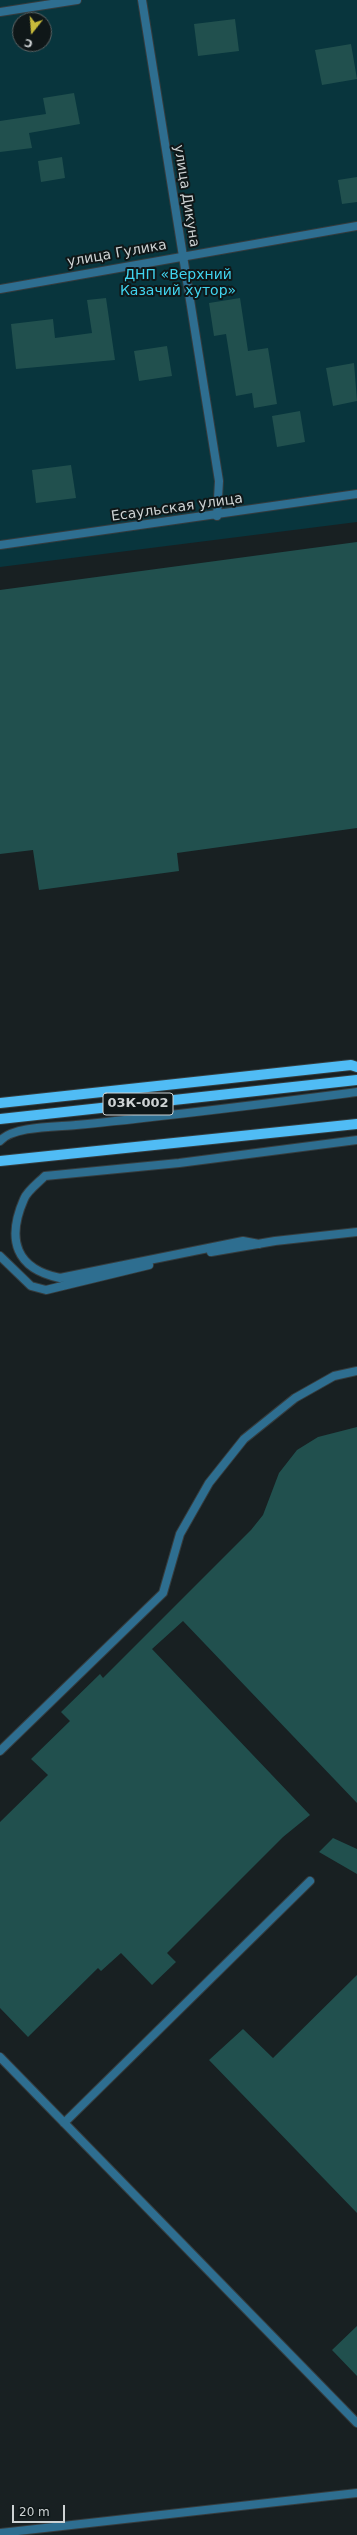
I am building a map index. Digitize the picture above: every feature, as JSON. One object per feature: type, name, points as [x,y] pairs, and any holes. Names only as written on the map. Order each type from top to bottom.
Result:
[{"type":"main road","points":[[0,1103],[351,1065],[357,1067]]},
{"type":"main road","name":"03К-002","points":[[0,1119],[357,1080]]},
{"type":"main road","points":[[0,1161],[357,1124]]},
{"type":"street","points":[[0,12],[77,0]]},
{"type":"street","name":"улица Дикуна","points":[[142,0],[219,481],[217,516]]},
{"type":"street","name":"улица Гулика","points":[[0,289],[182,255],[357,226]]},
{"type":"street","name":"Есаульская улица","points":[[0,546],[217,516],[357,494]]},
{"type":"street","points":[[0,1141],[4,1136],[29,1130],[140,1119],[357,1092]]},
{"type":"street","points":[[259,1244],[243,1241],[60,1278],[41,1274],[24,1263],[16,1245],[17,1223],[24,1198],[45,1176],[179,1163],[357,1140]]},
{"type":"street","points":[[0,1256],[31,1286],[46,1290],[172,1260],[259,1244],[357,1232]]},
{"type":"street","points":[[0,1751],[163,1593],[180,1534],[209,1483],[244,1439],[295,1398],[334,1376],[357,1371]]},
{"type":"street","points":[[64,2123],[310,1881]]},
{"type":"street","points":[[0,2057],[357,2423]]},
{"type":"street","points":[[0,2533],[357,2493]]},
{"type":"green space","name":"ДНП «Верхний Казачий хутор»","points":[[0,0],[357,0],[357,522],[0,567]]},
{"type":"building","points":[[235,19],[239,51],[198,56],[194,24]]},
{"type":"building","points":[[351,44],[357,79],[322,85],[315,50]]},
{"type":"building","points":[[74,93],[80,124],[29,133],[32,148],[0,152],[0,121],[46,114],[43,98]]},
{"type":"building","points":[[62,157],[65,178],[41,182],[38,161]]},
{"type":"building","points":[[357,177],[357,202],[342,204],[338,180]]},
{"type":"building","points":[[106,298],[115,360],[16,369],[11,324],[53,319],[55,338],[92,333],[87,300]]},
{"type":"building","points":[[240,298],[248,351],[268,348],[277,404],[254,408],[252,393],[236,396],[226,334],[214,336],[209,303]]},
{"type":"building","points":[[167,346],[172,376],[139,381],[134,351]]},
{"type":"building","points":[[354,363],[357,401],[333,406],[326,368]]},
{"type":"building","points":[[300,411],[305,442],[277,447],[272,416]]},
{"type":"building","points":[[71,465],[76,498],[36,503],[32,470]]},
{"type":"building","points":[[357,542],[357,828],[177,853],[179,871],[39,890],[33,850],[0,854],[0,590]]},
{"type":"building","points":[[357,1427],[357,1803],[183,1621],[152,1649],[310,1815],[283,1837],[167,1953],[176,1962],[152,1985],[121,1953],[101,1971],[98,1968],[28,2037],[0,2008],[0,1822],[48,1775],[31,1759],[70,1721],[61,1712],[100,1674],[103,1678],[251,1530],[263,1515],[279,1473],[297,1450],[318,1437]]},
{"type":"building","points":[[333,1838],[357,1849],[357,1874],[319,1852]]},
{"type":"building","points":[[357,1975],[357,2213],[209,2060],[243,2029],[273,2058]]},
{"type":"building","points":[[357,2326],[357,2376],[332,2350]]}]
